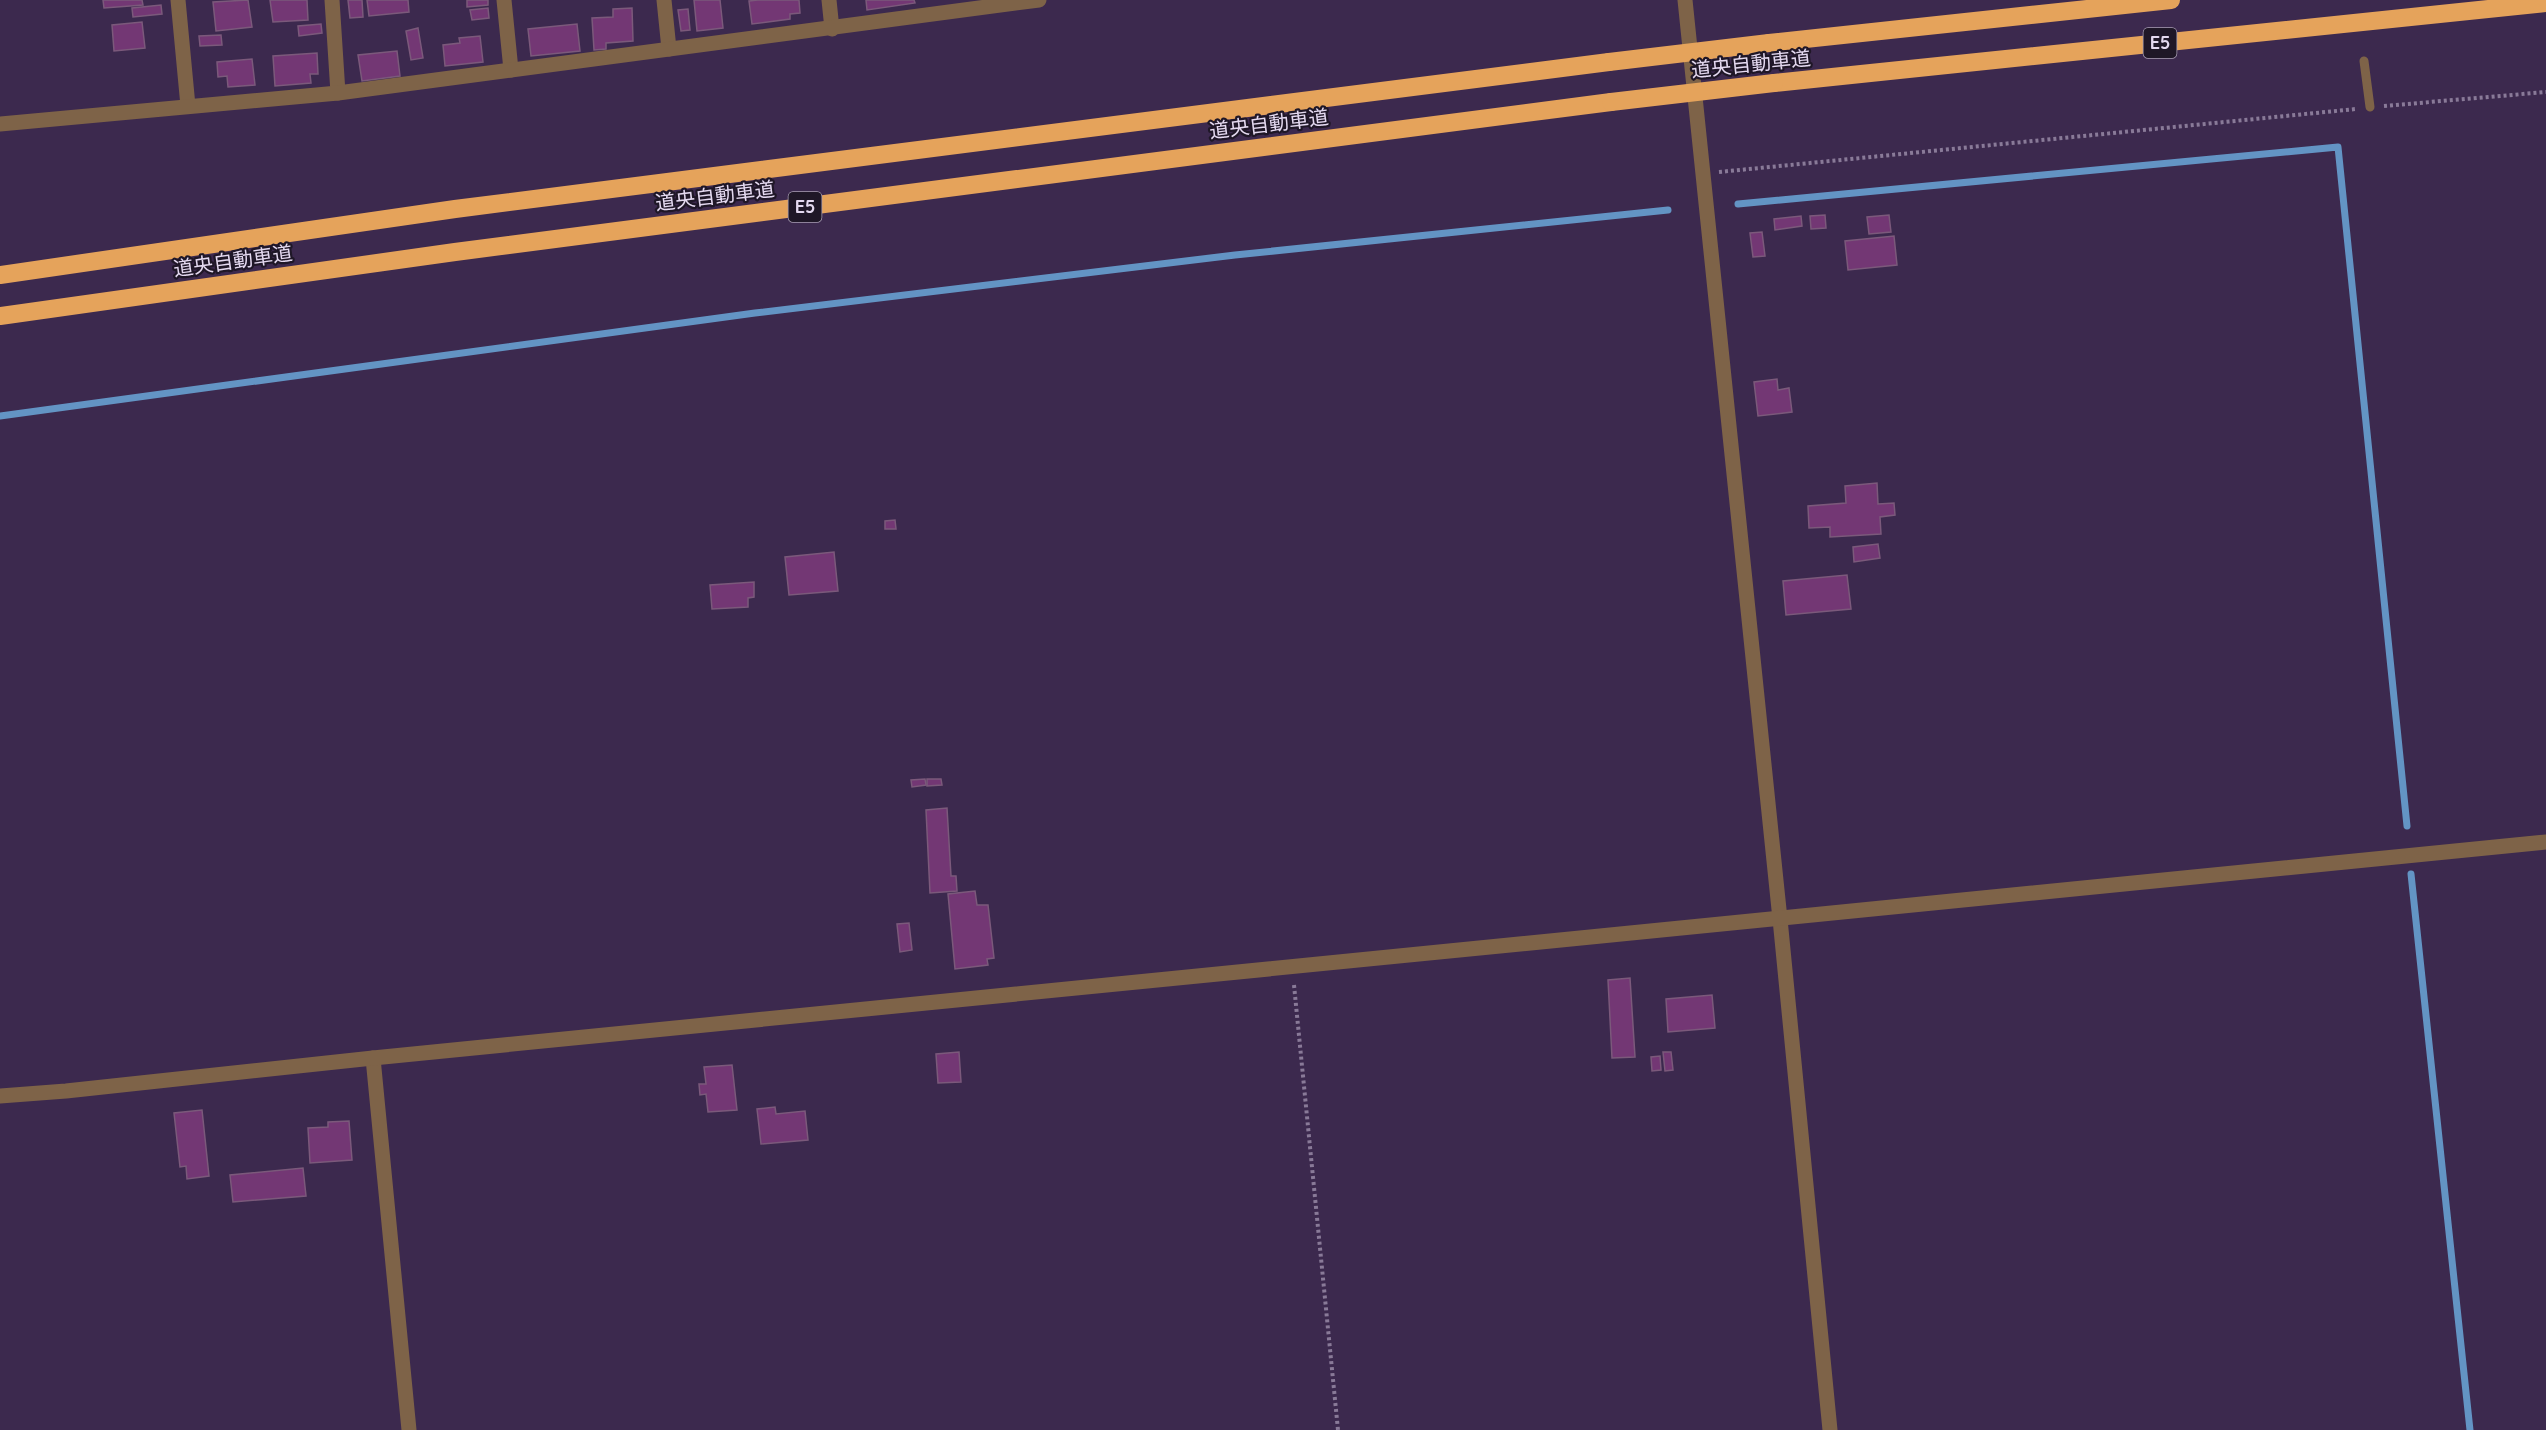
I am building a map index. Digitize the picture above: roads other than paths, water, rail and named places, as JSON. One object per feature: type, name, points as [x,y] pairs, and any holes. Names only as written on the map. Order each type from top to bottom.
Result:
[{"type":"highway","name":"道央自動車道","points":[[0,275],[454,209],[1608,62],[2171,0]]},
{"type":"highway","name":"道央自動車道","points":[[0,316],[455,252],[1611,102],[2546,3]]},
{"type":"street","points":[[177,0],[188,106]]},
{"type":"street","points":[[332,0],[338,93]]},
{"type":"street","points":[[504,0],[511,70]]},
{"type":"street","points":[[664,0],[669,49]]},
{"type":"street","points":[[829,0],[832,29]]},
{"type":"street","points":[[0,124],[338,93],[832,29],[1009,2],[1039,0]]},
{"type":"street","points":[[1685,0],[1780,919],[1830,1430]]},
{"type":"street","points":[[0,1096],[2546,842]]},
{"type":"street","points":[[373,1058],[409,1430]]},
{"type":"lane","points":[[2364,61],[2370,107]]},
{"type":"waterway","points":[[1738,204],[2338,147],[2407,826]]},
{"type":"waterway","points":[[0,416],[755,313],[1235,255],[1668,210]]},
{"type":"waterway","points":[[2411,874],[2470,1430]]}]
